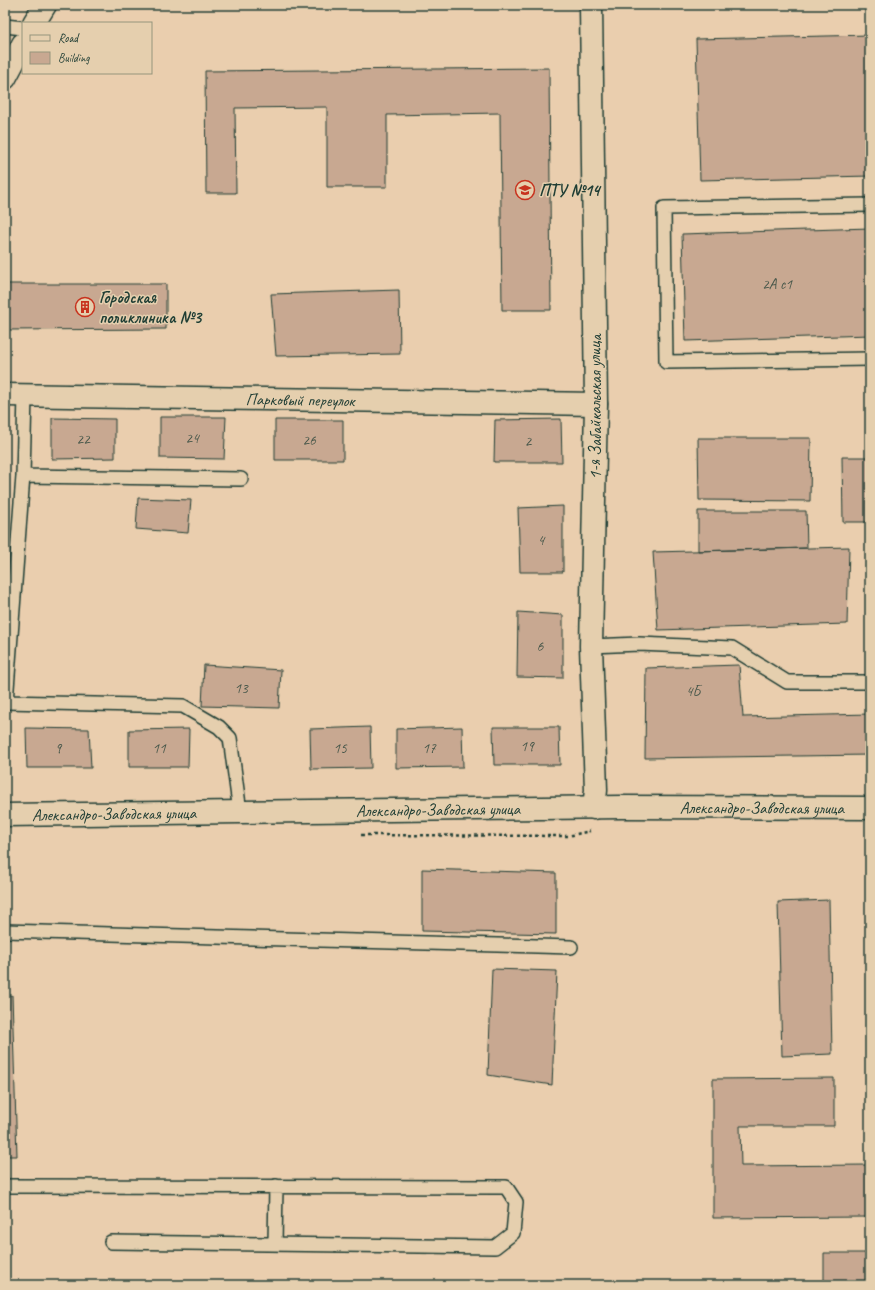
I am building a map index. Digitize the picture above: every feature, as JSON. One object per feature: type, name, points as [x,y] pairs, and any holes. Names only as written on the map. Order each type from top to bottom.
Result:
[{"type":"street","points":[[35,22],[45,5]]},
{"type":"street","name":"1-я Забайкальская улица","points":[[591,5],[596,404],[591,646],[596,790],[594,808]]},
{"type":"street","points":[[5,78],[22,46]]},
{"type":"street","name":"Парковый переулок","points":[[15,395],[596,404]]},
{"type":"street","name":"Александро-Заводская улица","points":[[5,815],[594,808],[870,808]]},
{"type":"lane","points":[[5,26],[22,28]]},
{"type":"lane","points":[[870,205],[664,208],[666,362],[870,359]]},
{"type":"lane","points":[[15,395],[23,476],[6,702],[183,706],[219,727],[230,738],[240,812]]},
{"type":"lane","points":[[23,476],[241,479]]},
{"type":"lane","points":[[591,646],[639,644],[732,648],[787,682],[870,682]]},
{"type":"lane","points":[[5,931],[571,947]]},
{"type":"lane","points":[[5,1186],[506,1187],[516,1202],[513,1233],[495,1246],[111,1242]]},
{"type":"lane","points":[[275,1244],[276,1186]]},
{"type":"building","points":[[870,35],[870,176],[700,180],[696,39]]},
{"type":"building","name":"ПТУ №14","points":[[549,68],[551,310],[502,310],[500,113],[387,115],[387,187],[327,187],[327,107],[235,108],[236,193],[206,193],[205,71]]},
{"type":"building","points":[[870,228],[870,335],[685,341],[682,234]]},
{"type":"building","name":"Городская поликлиника №3","points":[[5,284],[166,284],[166,329],[5,330]]},
{"type":"building","points":[[399,290],[400,354],[276,356],[271,294]]},
{"type":"building","points":[[160,417],[226,417],[224,459],[160,458]]},
{"type":"building","points":[[52,418],[115,419],[115,458],[52,459]]},
{"type":"building","points":[[561,419],[562,462],[494,462],[495,420]]},
{"type":"building","points":[[275,420],[343,420],[343,460],[275,460]]},
{"type":"building","points":[[698,438],[811,438],[810,501],[699,500]]},
{"type":"building","points":[[842,457],[870,457],[870,522],[843,522]]},
{"type":"building","points":[[138,498],[191,500],[188,533],[136,529]]},
{"type":"building","points":[[563,506],[563,572],[520,572],[518,508]]},
{"type":"building","points":[[698,511],[806,511],[807,548],[698,551]]},
{"type":"building","points":[[849,547],[847,624],[658,630],[653,552]]},
{"type":"building","points":[[518,612],[563,615],[563,678],[517,677]]},
{"type":"building","points":[[204,665],[281,670],[279,708],[202,706]]},
{"type":"building","points":[[739,665],[743,717],[870,714],[870,755],[645,758],[646,668]]},
{"type":"building","points":[[370,727],[371,768],[311,769],[310,729]]},
{"type":"building","points":[[462,727],[463,767],[396,768],[396,729]]},
{"type":"building","points":[[493,727],[559,727],[560,765],[494,765]]},
{"type":"building","points":[[26,728],[89,729],[91,768],[27,768]]},
{"type":"building","points":[[189,729],[188,767],[129,767],[129,730]]},
{"type":"building","points":[[422,869],[556,873],[556,934],[422,931]]},
{"type":"building","points":[[829,900],[832,1054],[782,1056],[778,902]]},
{"type":"building","points":[[492,969],[557,971],[552,1085],[488,1075]]},
{"type":"building","points":[[5,995],[12,995],[17,1156],[5,1156]]},
{"type":"building","points":[[834,1078],[834,1126],[740,1126],[741,1166],[870,1165],[870,1217],[713,1218],[713,1079]]},
{"type":"building","points":[[824,1253],[870,1253],[870,1284],[824,1284]]},
{"type":"place","name":"ПТУ №14","points":[[525,190]]},
{"type":"place","name":"Городская поликлиника №3","points":[[85,307]]}]
